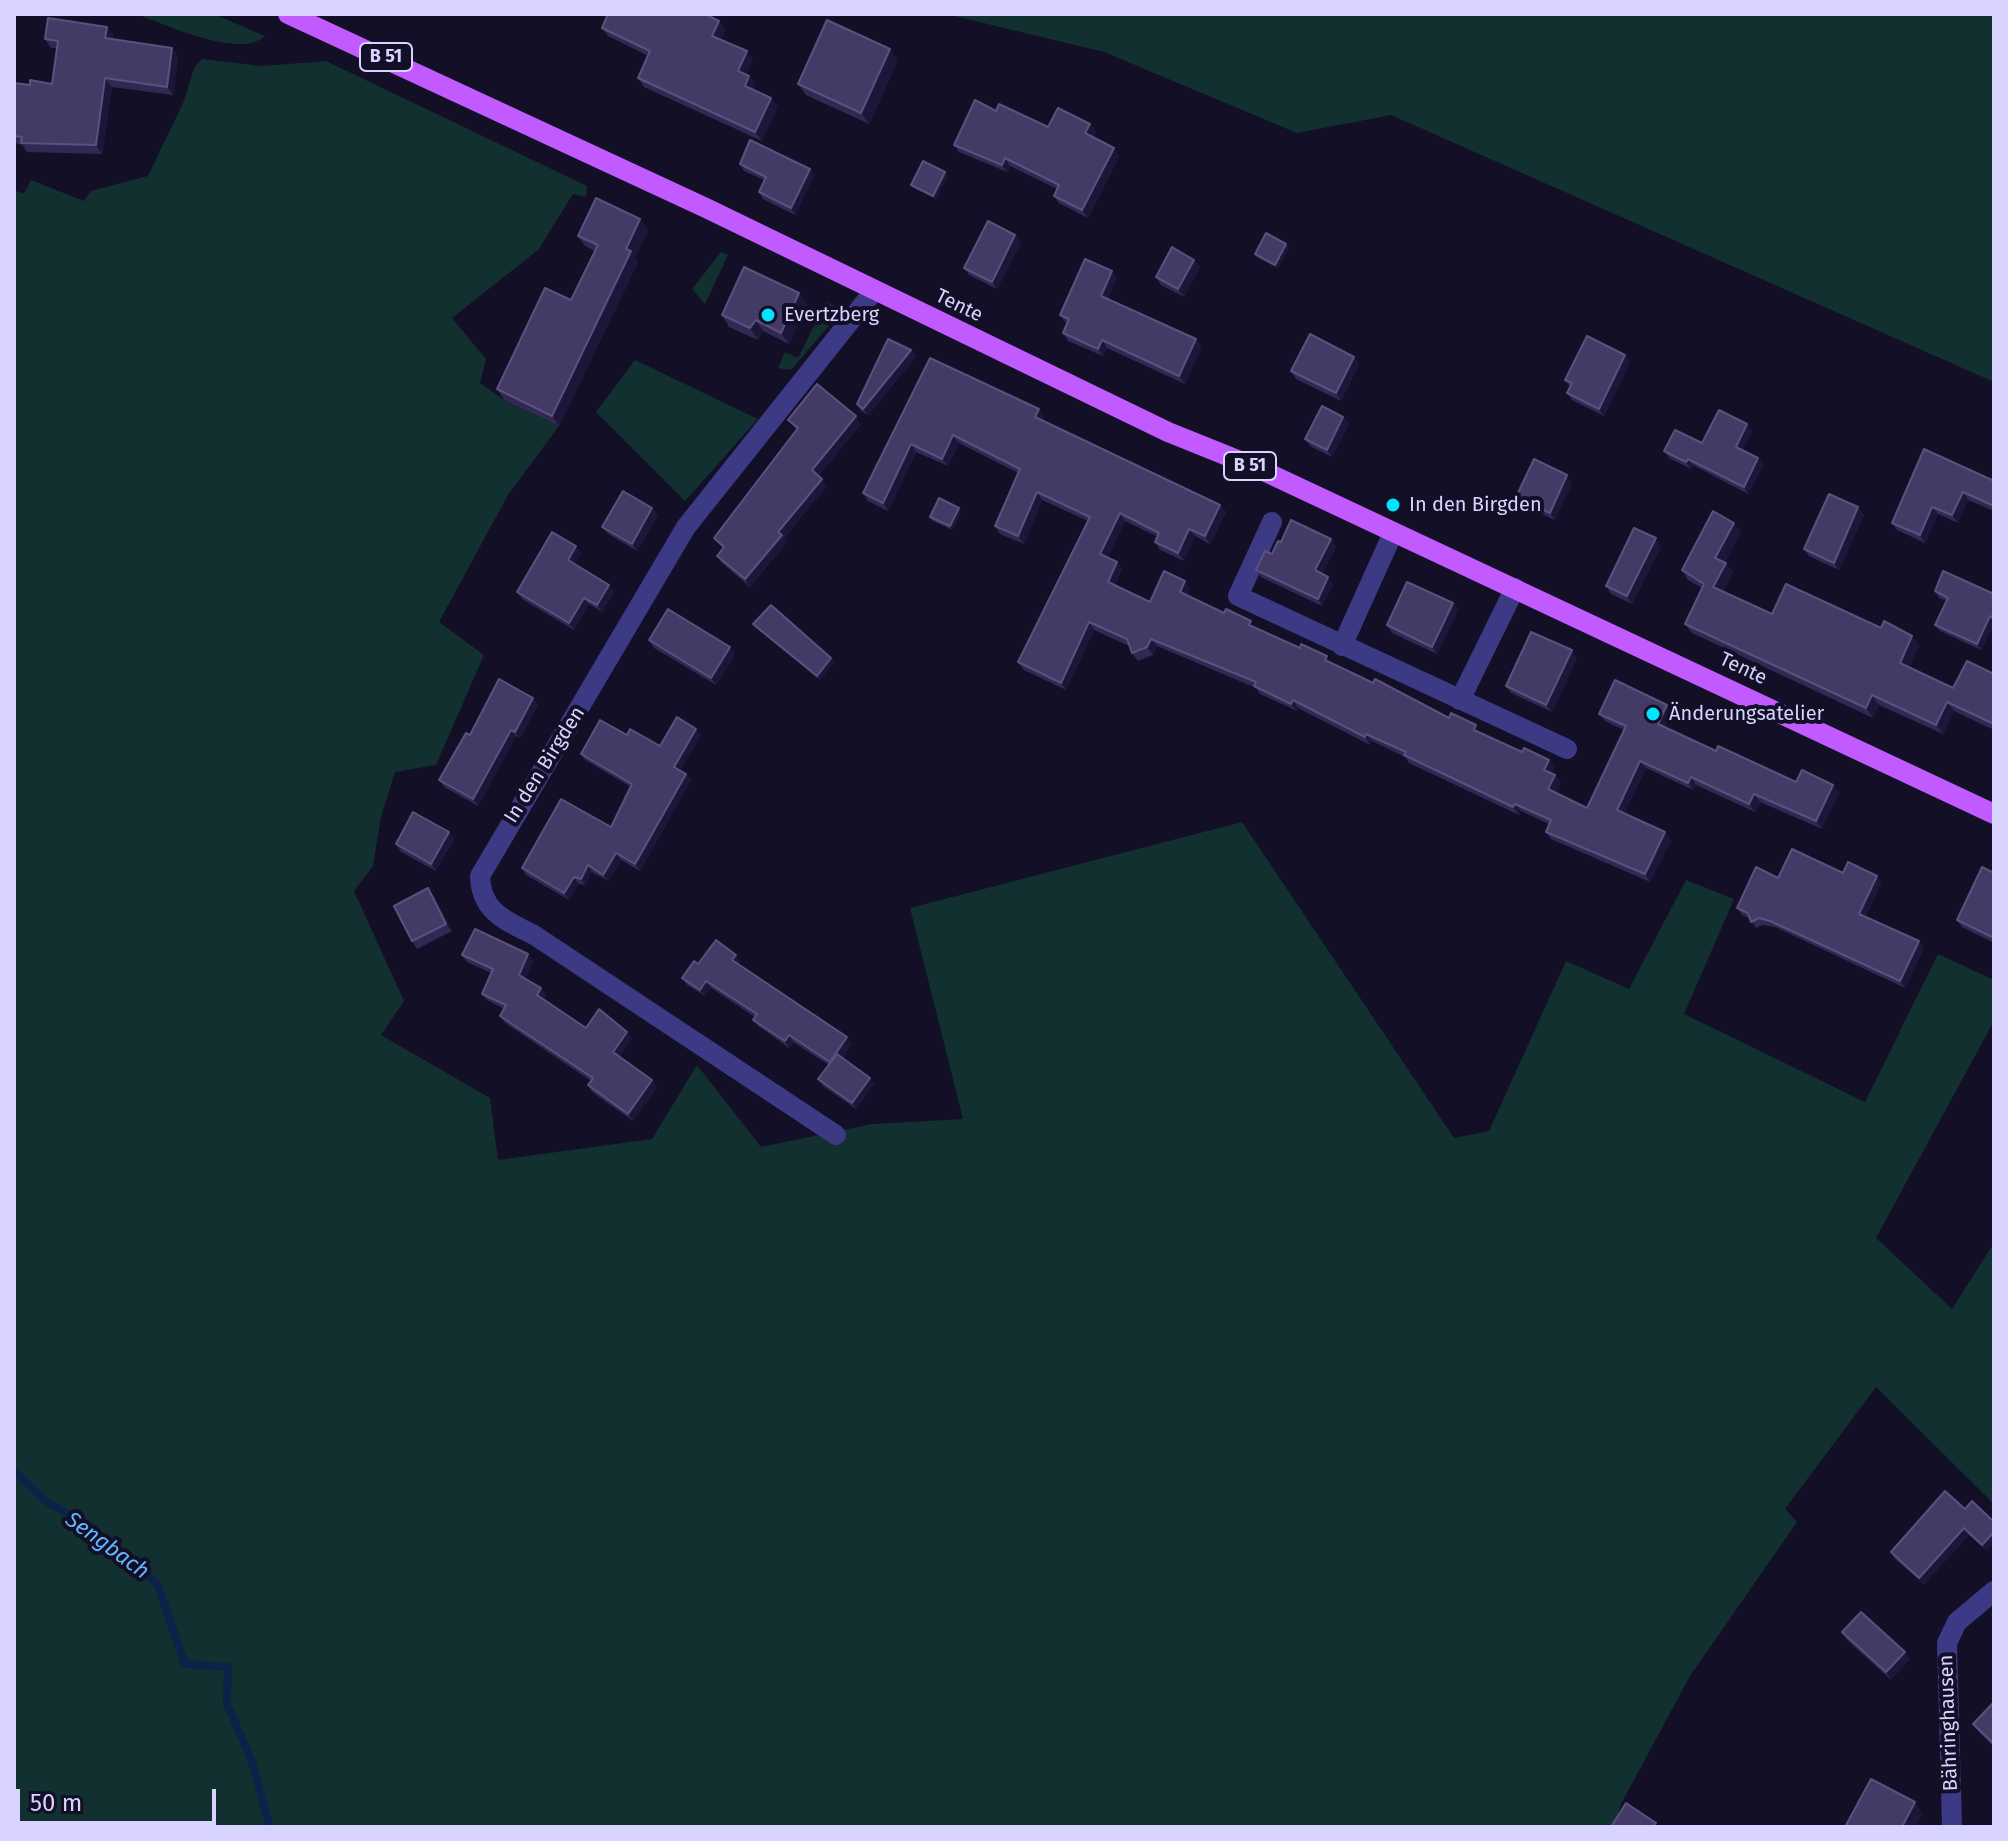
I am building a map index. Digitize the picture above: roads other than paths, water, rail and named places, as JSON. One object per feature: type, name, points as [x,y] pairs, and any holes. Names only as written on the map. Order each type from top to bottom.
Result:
[{"type":"main road","name":"Tente","points":[[288,14],[706,208],[1168,432],[1255,467],[1994,814]]},
{"type":"street","name":"In den Birgden","points":[[836,1135],[534,935],[499,917],[483,900],[480,876],[686,527],[874,291]]},
{"type":"street","points":[[1272,522],[1238,596],[1567,749]]},
{"type":"street","points":[[1342,646],[1393,533]]},
{"type":"street","points":[[1460,700],[1515,588]]},
{"type":"street","name":"Bähringhausen","points":[[1952,1827],[1947,1643],[1957,1622],[1994,1591]]},
{"type":"waterway","name":"Sengbach","points":[[14,1471],[48,1503],[64,1511],[157,1583],[185,1664],[228,1667],[227,1704],[252,1762],[270,1827]]},
{"type":"place","name":"Evertzberg","points":[[768,315]]},
{"type":"place","name":"In den Birgden","points":[[1393,505]]},
{"type":"place","name":"Änderungsatelier","points":[[1653,714]]}]
